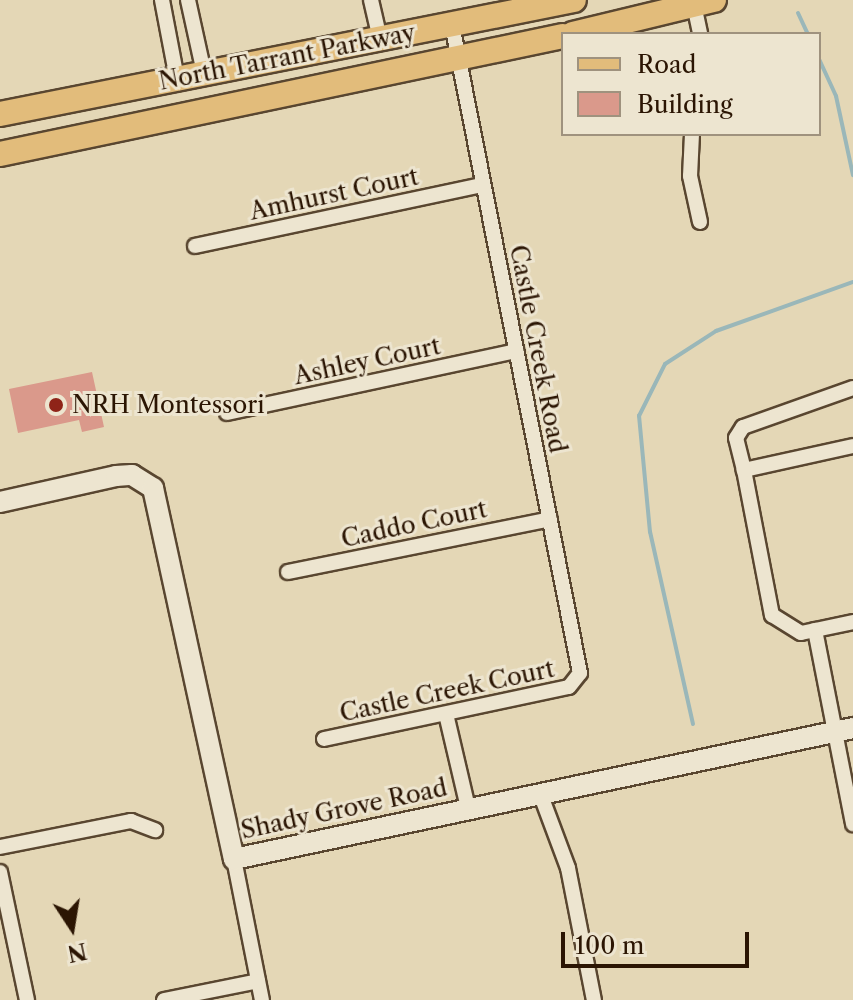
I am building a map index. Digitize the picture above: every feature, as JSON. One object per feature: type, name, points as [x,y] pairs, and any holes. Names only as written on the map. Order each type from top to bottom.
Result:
[{"type":"main road","name":"North Tarrant Parkway","points":[[0,114],[574,0]]},
{"type":"main road","points":[[581,32],[700,2]]},
{"type":"main road","name":"North Tarrant Parkway","points":[[0,154],[561,36]]},
{"type":"main road","points":[[262,99],[360,67],[379,51],[380,39]]},
{"type":"street","points":[[162,0],[177,79]]},
{"type":"street","points":[[188,0],[204,73]]},
{"type":"street","points":[[371,0],[380,39]]},
{"type":"street","points":[[700,2],[700,32]]},
{"type":"street","name":"Castle Creek Road","points":[[452,25],[580,665],[577,682]]},
{"type":"street","points":[[692,136],[690,176],[700,222]]},
{"type":"street","name":"Amhurst Court","points":[[195,246],[483,185]]},
{"type":"street","name":"Ashley Court","points":[[227,413],[516,351]]},
{"type":"street","points":[[853,388],[743,427],[736,438],[772,615],[793,631],[853,622]]},
{"type":"street","points":[[744,470],[853,446]]},
{"type":"street","name":"Shady Grove Road","points":[[0,502],[116,476],[132,475],[153,488],[234,859],[844,729]]},
{"type":"street","name":"Caddo Court","points":[[288,572],[550,519]]},
{"type":"street","points":[[815,630],[844,729],[853,824]]},
{"type":"street","name":"Castle Creek Court","points":[[324,739],[446,714],[577,682]]},
{"type":"street","points":[[446,714],[468,808]]},
{"type":"street","points":[[540,793],[568,868],[594,1000]]},
{"type":"street","points":[[0,847],[131,821],[155,830]]},
{"type":"street","points":[[234,859],[262,1000]]},
{"type":"street","points":[[0,872],[27,1000]]},
{"type":"street","points":[[164,1000],[258,981]]},
{"type":"building","name":"NRH Montessori","points":[[92,372],[104,427],[82,432],[79,420],[18,433],[9,389]]},
{"type":"waterway","points":[[798,13],[807,32]]},
{"type":"waterway","points":[[821,63],[836,96],[853,175]]},
{"type":"waterway","points":[[693,724],[650,532],[639,416],[665,364],[716,331],[853,282]]},
{"type":"place","name":"NRH Montessori","points":[[56,405]]}]
